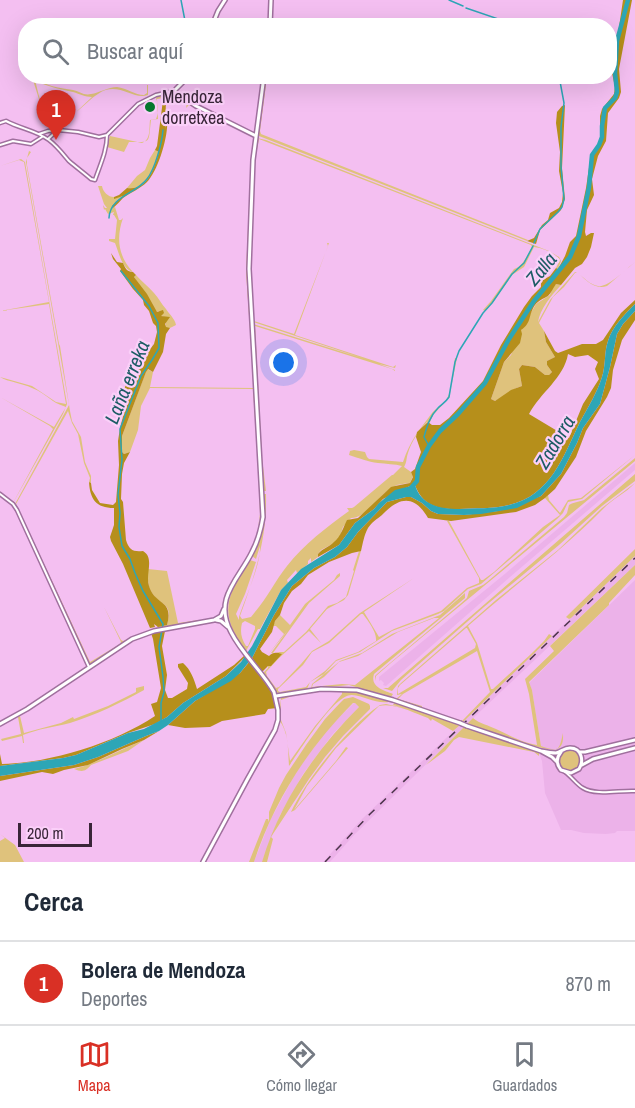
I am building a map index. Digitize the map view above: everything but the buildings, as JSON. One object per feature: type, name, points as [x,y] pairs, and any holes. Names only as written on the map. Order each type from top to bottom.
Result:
[{"type":"street","points":[[215,18],[225,0]]},
{"type":"street","points":[[270,18],[271,0]]},
{"type":"street","points":[[39,134],[58,130],[99,137],[107,135],[138,104],[146,99],[172,91],[180,84]]},
{"type":"street","points":[[217,620],[230,588],[252,554],[263,517],[249,277],[253,171],[263,84]]},
{"type":"street","points":[[172,91],[196,106],[256,136]]},
{"type":"street","points":[[0,118],[48,139],[72,163],[95,180],[105,153],[107,135]]},
{"type":"street","points":[[0,123],[6,121]]},
{"type":"street","points":[[48,139],[58,130]]},
{"type":"street","points":[[0,145],[13,141],[31,144],[43,137]]},
{"type":"street","points":[[0,494],[17,510],[89,667]]},
{"type":"street","points":[[225,604],[229,628]]},
{"type":"street","points":[[0,724],[27,709],[132,639],[154,631],[226,618]]},
{"type":"street","points":[[204,862],[275,730],[278,716],[276,696],[268,683],[229,628],[217,620]]},
{"type":"street","points":[[276,696],[321,689],[357,690],[552,753],[570,748],[585,752],[635,740]]},
{"type":"street","points":[[577,783],[576,776],[582,765],[592,759],[635,748]]},
{"type":"street","points":[[541,751],[552,757],[559,767],[584,788],[596,792],[635,790]]},
{"type":"street","points":[[557,763],[561,752]]},
{"type":"street","points":[[579,752],[583,760],[582,765]]},
{"type":"street","points":[[565,772],[571,773],[579,769]]},
{"type":"shaded area","points":[[623,0],[632,0],[619,69],[621,92],[608,113],[606,141],[598,156],[592,179],[594,195],[587,210],[585,232],[586,236],[594,233],[591,247],[582,264],[575,268],[561,285],[556,284],[548,296],[535,305],[527,325],[521,330],[520,343],[504,362],[491,399],[495,401],[511,390],[522,386],[519,369],[522,365],[535,367],[545,375],[552,372],[547,361],[555,357],[546,342],[544,331],[558,353],[582,344],[596,344],[603,340],[621,313],[635,300],[635,304],[612,331],[600,383],[561,461],[554,473],[535,493],[523,500],[503,506],[459,509],[438,507],[426,502],[415,485],[412,485],[383,499],[355,523],[339,545],[318,557],[320,552],[338,537],[347,520],[358,518],[391,487],[410,483],[413,477],[411,472],[415,469],[421,452],[416,437],[417,432],[428,422],[432,425],[440,425],[483,381],[524,307],[541,287],[541,281],[550,276],[556,268],[558,269],[570,242],[576,236],[591,154],[600,138],[600,116],[602,109],[614,94],[614,84],[617,84],[617,36]],"holes":[[[568,354],[575,357],[588,355],[598,362],[595,369],[599,379],[583,404],[569,438],[529,414],[562,371]]]},
{"type":"shaded area","points":[[34,84],[36,84],[43,112]]},
{"type":"shaded area","points":[[44,84],[86,94],[117,87],[144,95],[147,93],[148,85],[148,95],[142,96],[112,89],[105,90],[76,112],[92,97]]},
{"type":"shaded area","points":[[264,84],[266,84],[261,134],[528,240],[259,136]]},
{"type":"shaded area","points":[[166,93],[166,100],[157,99],[157,103],[156,98]]},
{"type":"shaded area","points":[[163,100],[166,100],[167,126],[162,152],[155,170],[147,182],[123,198],[113,208],[112,206],[123,196],[114,199],[114,197],[127,188],[140,186],[152,171],[159,152],[155,150]]},
{"type":"shaded area","points":[[186,100],[255,138],[248,273],[260,482],[261,512],[258,528],[259,479],[253,389],[150,388],[141,406],[138,430],[130,452],[124,454],[122,452],[122,436],[147,369],[153,372],[150,387],[254,388],[246,272],[254,138],[194,107],[189,105],[186,108]]},
{"type":"shaded area","points":[[565,105],[562,168],[565,199],[561,210],[540,230],[536,244],[527,241],[534,238],[542,225],[548,220],[550,213],[559,208],[562,202],[556,123],[557,112]]},
{"type":"shaded area","points":[[158,113],[158,119],[151,120],[149,138],[145,141],[149,133],[150,120],[156,119]]},
{"type":"shaded area","points":[[110,136],[138,142],[129,142],[124,152],[107,147]]},
{"type":"shaded area","points":[[257,138],[549,251],[559,257],[561,261],[558,269],[556,268],[560,260],[558,257],[534,247],[524,267],[512,275],[485,311],[483,310],[514,269],[520,266],[532,247],[531,245],[259,139],[255,159],[251,262],[254,321],[294,334],[326,252],[295,335],[393,367],[396,365],[395,368],[379,364],[395,371],[255,326],[266,491],[264,491],[263,479],[253,324],[365,359],[253,322],[250,263],[254,169]]},
{"type":"shaded area","points":[[155,150],[159,152],[149,177],[140,186],[127,188],[145,170]]},
{"type":"shaded area","points":[[27,158],[27,165],[60,346],[70,411],[72,421],[81,437],[85,462],[91,476],[91,483],[89,482],[90,478],[84,463],[78,434],[72,423],[68,411],[16,504],[90,662],[121,642],[104,607],[121,640],[130,639],[91,664],[88,662],[15,504],[69,405],[26,162]]},
{"type":"shaded area","points":[[21,159],[25,162],[67,404],[66,407],[55,402],[35,389],[0,377],[32,386],[56,402],[66,404],[49,304],[0,311],[49,302],[24,162],[19,160],[0,166]]},
{"type":"shaded area","points":[[98,186],[102,186],[106,194],[114,198],[124,196],[117,200],[113,208],[115,207],[119,220],[123,218],[119,240],[121,253],[133,272],[126,268],[115,243],[109,241],[109,239],[115,239],[117,220],[113,215],[114,212],[108,214],[104,210],[103,205],[107,208]]},
{"type":"shaded area","points":[[111,253],[117,262],[123,263],[126,269],[136,275],[134,277],[157,312],[163,310],[164,313],[161,316],[170,317],[165,324],[170,328],[166,334],[163,352],[153,372],[148,369],[146,372],[122,436],[122,452],[124,454],[130,452],[124,463],[122,474],[121,499],[126,540],[132,550],[143,551],[147,554],[149,586],[155,597],[168,611],[167,625],[158,627],[154,624],[155,627],[150,628],[111,541],[114,508],[108,508],[95,501],[89,482],[100,503],[113,505],[116,502],[118,441],[125,409],[122,396],[131,374],[154,344],[157,332],[143,300],[120,271]]},
{"type":"shaded area","points":[[635,262],[607,286],[602,287],[592,284],[602,286],[607,284]]},
{"type":"shaded area","points":[[575,272],[577,272],[553,297],[539,323],[555,357],[547,361],[552,372],[545,375],[535,367],[522,365],[519,369],[522,386],[495,401],[491,399],[504,362],[511,355],[521,330],[536,304],[550,295],[553,286],[561,285],[544,307],[538,322],[550,300]]},
{"type":"shaded area","points":[[136,275],[156,295],[176,325],[165,328],[166,321],[159,311],[155,310],[134,277]]},
{"type":"shaded area","points":[[635,304],[635,311],[617,334],[600,404],[583,428],[561,474],[541,496],[517,508],[464,515],[438,514],[411,497],[387,502],[347,547],[335,557],[314,568],[292,586],[252,658],[231,681],[195,701],[159,731],[98,757],[74,765],[0,776],[0,766],[76,755],[128,733],[144,729],[167,717],[183,703],[226,676],[241,662],[252,646],[281,590],[301,569],[339,545],[355,523],[395,490],[415,485],[422,497],[432,504],[459,509],[509,505],[535,493],[554,473],[561,461],[600,383],[612,331]]},
{"type":"shaded area","points":[[635,311],[635,320],[622,340],[607,397],[586,431],[576,457],[555,489],[535,505],[516,512],[451,521],[428,518],[423,510],[412,502],[400,502],[394,505],[368,528],[361,551],[329,562],[308,575],[292,591],[275,621],[272,632],[260,649],[269,656],[275,653],[282,654],[262,672],[252,658],[292,586],[314,568],[335,557],[347,547],[387,502],[411,497],[438,514],[464,515],[498,511],[541,496],[561,474],[583,428],[600,404],[617,334]]},
{"type":"shaded area","points":[[455,358],[457,358],[449,398],[433,415],[430,422],[427,422],[415,438],[432,413],[445,402],[451,386]]},
{"type":"shaded area","points":[[0,397],[54,427],[65,408],[13,503],[0,492],[14,501],[53,429]]},
{"type":"shaded area","points":[[411,444],[404,467],[413,476],[410,483],[389,489],[363,514],[351,518],[334,543],[321,550],[318,557],[311,562],[311,558],[308,564],[297,573],[296,570],[287,580],[288,583],[281,590],[246,651],[231,626],[228,605],[235,584],[250,560],[256,562],[236,614],[239,620],[239,617],[250,587],[240,616],[242,619],[251,617],[287,566],[308,543],[349,511],[347,508],[354,507],[402,466],[371,462],[349,455],[350,451],[365,452],[369,459],[403,462]],"holes":[[[245,621],[255,626],[248,646],[241,635],[242,623]]]},
{"type":"shaded area","points":[[635,455],[582,499],[568,502],[563,513],[557,519],[481,584],[468,589],[444,611],[392,631],[360,652],[336,661],[324,674],[310,682],[307,689],[278,693],[263,673],[281,654],[277,652],[284,652],[306,632],[328,606],[346,597],[359,551],[361,551],[348,595],[344,600],[327,609],[310,629],[321,643],[309,631],[266,672],[276,688],[312,651],[329,641],[360,613],[414,578],[364,612],[379,637],[394,629],[441,611],[467,588],[479,583],[479,578],[447,521],[483,580],[560,515],[545,498],[548,495],[549,500],[560,513],[568,500],[581,498]],"holes":[[[363,614],[374,630],[376,641],[358,652],[336,660],[306,687],[278,691],[312,652],[329,643]]]},
{"type":"shaded area","points":[[635,458],[635,461],[392,662],[376,676],[376,681],[375,676],[377,674],[467,598],[469,591],[487,582],[564,517],[569,505],[584,500]]},
{"type":"shaded area","points":[[635,463],[635,470],[386,686],[381,680],[379,681],[379,677]]},
{"type":"shaded area","points":[[635,474],[635,481],[602,506],[484,607],[401,680],[392,691],[383,688],[388,688]]},
{"type":"shaded area","points":[[635,483],[607,505],[571,540],[468,626],[477,643],[491,689],[531,654],[549,634],[552,636],[462,723],[396,699],[402,694],[397,695],[398,686],[401,683],[496,600],[558,550],[602,508]],"holes":[[[466,628],[476,644],[475,648],[398,694],[400,685]],[[477,651],[490,692],[462,721],[398,699]]]},
{"type":"shaded area","points":[[264,494],[266,494],[266,511],[260,554],[260,546],[256,559],[252,556],[262,526]]},
{"type":"shaded area","points":[[635,549],[635,556],[571,618],[566,617]]},
{"type":"shaded area","points":[[635,556],[635,565],[467,724],[354,835],[330,862],[323,862],[362,819]]},
{"type":"shaded area","points":[[635,565],[635,575],[609,605],[529,682],[541,746],[553,749],[528,744],[468,724],[467,726],[530,748],[539,753],[539,756],[534,752],[459,737],[426,765],[473,718],[537,745],[525,679],[554,651],[550,646]]},
{"type":"shaded area","points":[[148,569],[167,571],[178,623],[199,621],[158,628],[157,626],[167,625],[169,612],[168,608],[150,590]]},
{"type":"shaded area","points":[[340,573],[340,576],[309,603],[273,653],[271,653],[288,630],[267,656],[284,634],[273,626],[280,615],[290,625],[305,604]]},
{"type":"shaded area","points":[[635,580],[635,831],[617,831],[606,834],[561,830],[545,793],[539,753],[541,746],[529,683]]},
{"type":"shaded area","points":[[465,593],[465,598],[374,674],[376,685],[393,694],[391,697],[349,685],[311,689],[312,684],[340,661],[362,653],[392,634],[440,615]],"holes":[[[439,618],[355,685],[312,687],[339,662],[358,656],[398,632]]]},
{"type":"shaded area","points":[[165,631],[162,646],[167,675],[165,690],[168,698],[187,689],[188,683],[178,664],[183,663],[188,669],[197,689],[246,656],[226,676],[155,724],[76,755],[0,766],[0,754],[2,764],[41,760],[82,750],[121,735],[155,716],[151,704],[157,702],[161,688],[151,633]]},
{"type":"shaded area","points":[[250,661],[273,692],[277,708],[268,709],[265,714],[222,721],[210,727],[185,728],[168,725],[195,701],[240,673]]},
{"type":"shaded area","points":[[144,686],[144,690],[136,695],[88,717],[23,735],[24,743],[22,736],[2,741],[1,739],[21,734],[18,717],[20,716],[24,733],[61,723],[73,717],[74,719],[108,706],[136,692],[136,688]]},
{"type":"shaded area","points":[[334,690],[361,693],[389,700],[389,702],[379,702],[352,695],[345,697],[327,713],[289,766],[288,745],[290,761],[342,692],[314,692],[281,700],[281,720],[285,729],[279,720],[281,698],[308,692]]},
{"type":"shaded area","points":[[353,697],[370,706],[370,709],[325,757],[272,836],[301,778],[328,741],[359,707],[353,703],[321,738],[282,797],[254,862],[249,862],[266,819],[269,822],[269,812],[279,788],[325,719],[344,699]]},
{"type":"shaded area","points":[[395,702],[460,725],[453,731],[432,719],[431,721],[392,705],[404,708],[393,705]]},
{"type":"shaded area","points":[[354,703],[359,707],[332,735],[303,774],[280,815],[262,862],[254,862],[270,821],[294,776],[333,723]]},
{"type":"shaded area","points":[[380,705],[390,705],[379,706],[336,748],[307,786],[294,810],[346,747],[348,748],[295,810],[291,812],[307,784],[318,769],[342,739]]},
{"type":"shaded area","points":[[159,731],[88,765],[53,774],[42,772],[0,781],[0,776],[74,765]]},
{"type":"shaded area","points":[[144,740],[128,751],[91,765],[85,770],[74,769],[101,760]]},
{"type":"shaded area","points":[[570,750],[578,753],[581,761],[578,769],[570,772],[562,769],[559,761],[562,753]]},
{"type":"shaded area","points":[[0,834],[15,845],[24,862],[0,862],[0,841],[5,838]]},
{"type":"shaded area","points":[[271,837],[273,839],[267,862],[262,862]]},
{"type":"waterway","name":"Laña erreka","points":[[181,0],[184,18]]},
{"type":"waterway","points":[[449,0],[463,6]]},
{"type":"waterway","name":"Zalla","points":[[617,41],[628,0]]},
{"type":"waterway","points":[[466,8],[495,18]]},
{"type":"waterway","points":[[534,243],[540,229],[558,212],[564,199],[561,167],[561,127],[564,103],[560,84]]},
{"type":"waterway","name":"Zalla","points":[[410,489],[417,481],[418,467],[429,446],[485,383],[509,339],[534,301],[570,257],[579,236],[589,187],[592,155],[602,137],[605,108],[615,98],[616,84]]},
{"type":"waterway","name":"Laña erreka","points":[[109,218],[114,205],[150,175],[158,156],[163,130]]},
{"type":"waterway","points":[[429,446],[424,437],[426,429],[433,414],[449,397],[459,351],[483,313],[512,274],[524,263],[533,246]]},
{"type":"waterway","name":"Laña erreka","points":[[121,271],[149,306],[158,323],[159,348],[141,376],[120,429],[122,460],[118,494],[122,546],[143,591],[163,624],[159,647],[164,692],[161,703],[161,721]]},
{"type":"railway","points":[[325,862],[370,814],[635,558]]},
{"type":"place","name":"Mendoza dorretxea","points":[[150,107]]},
{"type":"place","name":"Bolera de Mendoza","points":[[56,140]]},
{"type":"water label","name":"Zadorra","points":[[555,442]]}]
